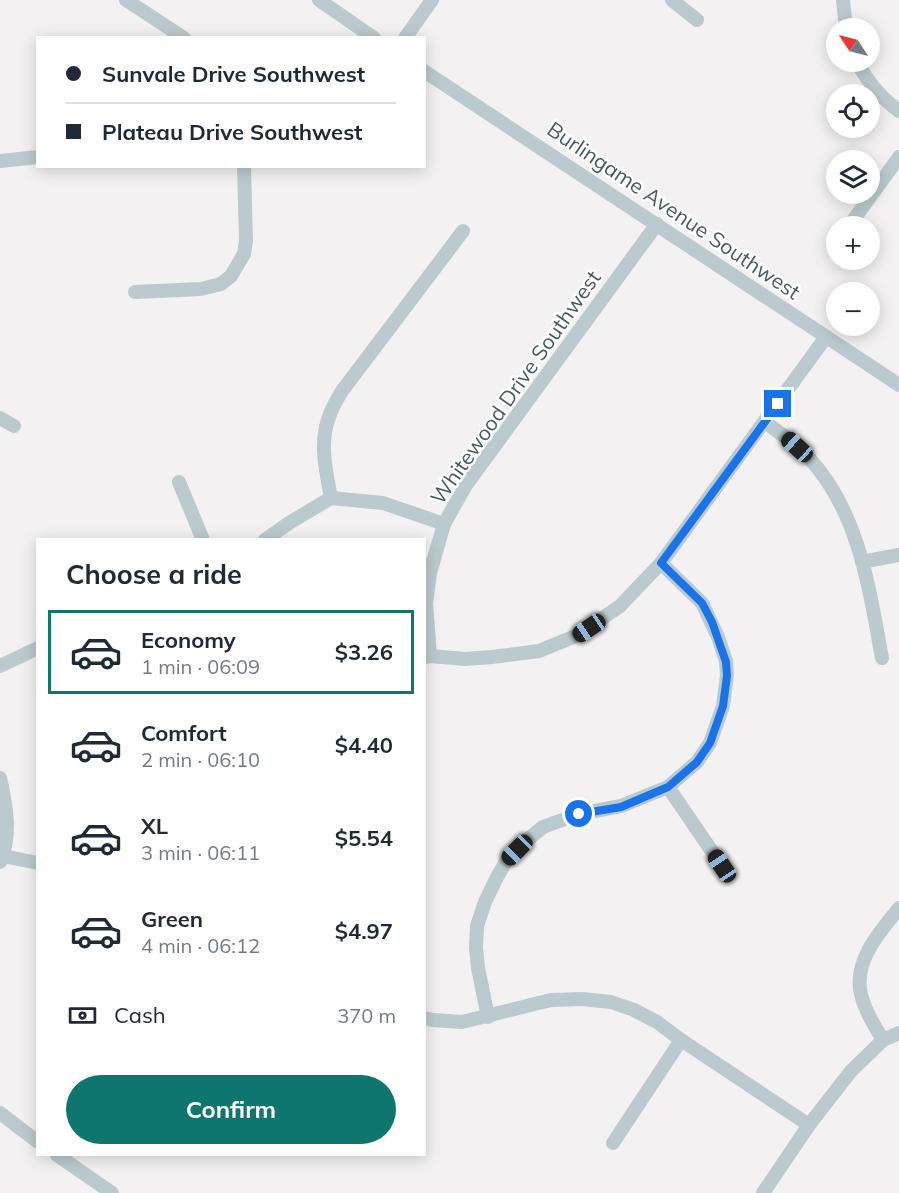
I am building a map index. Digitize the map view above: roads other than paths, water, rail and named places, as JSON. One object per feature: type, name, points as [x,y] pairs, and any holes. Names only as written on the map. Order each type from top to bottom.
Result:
[{"type":"street","points":[[126,0],[181,36]]},
{"type":"street","points":[[319,0],[371,36]]},
{"type":"street","points":[[406,36],[432,0]]},
{"type":"street","points":[[672,0],[697,20]]},
{"type":"street","points":[[843,0],[845,18]]},
{"type":"street","name":"Burlingame Avenue Southwest","points":[[426,72],[899,385]]},
{"type":"street","points":[[862,72],[876,90],[899,111]]},
{"type":"street","points":[[0,160],[36,157]]},
{"type":"street","points":[[856,216],[899,157]]},
{"type":"street","points":[[135,292],[201,290],[221,284],[231,276],[244,254],[246,241],[244,168]]},
{"type":"street","name":"Whitewood Drive Southwest","points":[[427,656],[426,603],[430,573],[444,524],[466,485],[657,224]]},
{"type":"street","points":[[331,498],[323,446],[325,430],[333,406],[463,231]]},
{"type":"street","points":[[427,656],[465,659],[539,651],[578,635],[620,606],[661,563],[826,337]]},
{"type":"street","points":[[0,418],[14,426]]},
{"type":"street","points":[[765,422],[808,457],[830,485],[848,517],[862,562],[882,658]]},
{"type":"street","points":[[179,482],[202,538]]},
{"type":"street","points":[[268,538],[331,498],[383,503],[444,524]]},
{"type":"street","points":[[862,562],[899,555]]},
{"type":"street","points":[[488,1017],[478,968],[477,926],[496,877],[507,860],[543,827],[579,814],[621,807],[668,787],[697,762],[710,743],[723,706],[727,676],[726,662],[718,637],[702,603],[661,563]]},
{"type":"street","points":[[0,666],[36,649]]},
{"type":"street","points":[[0,778],[7,829],[1,859],[36,863]]},
{"type":"street","points":[[668,787],[722,866]]},
{"type":"street","points":[[883,1040],[866,1010],[860,989],[861,971],[866,955],[875,939],[899,908]]},
{"type":"street","points":[[426,1018],[462,1022],[552,1000],[582,999],[611,1002],[634,1010],[657,1022],[809,1125]]},
{"type":"street","points":[[763,1193],[809,1125],[851,1071],[883,1040],[899,1033]]},
{"type":"street","points":[[613,1143],[681,1040]]},
{"type":"street","points":[[0,1113],[36,1140]]},
{"type":"street","points":[[58,1156],[112,1193]]}]
